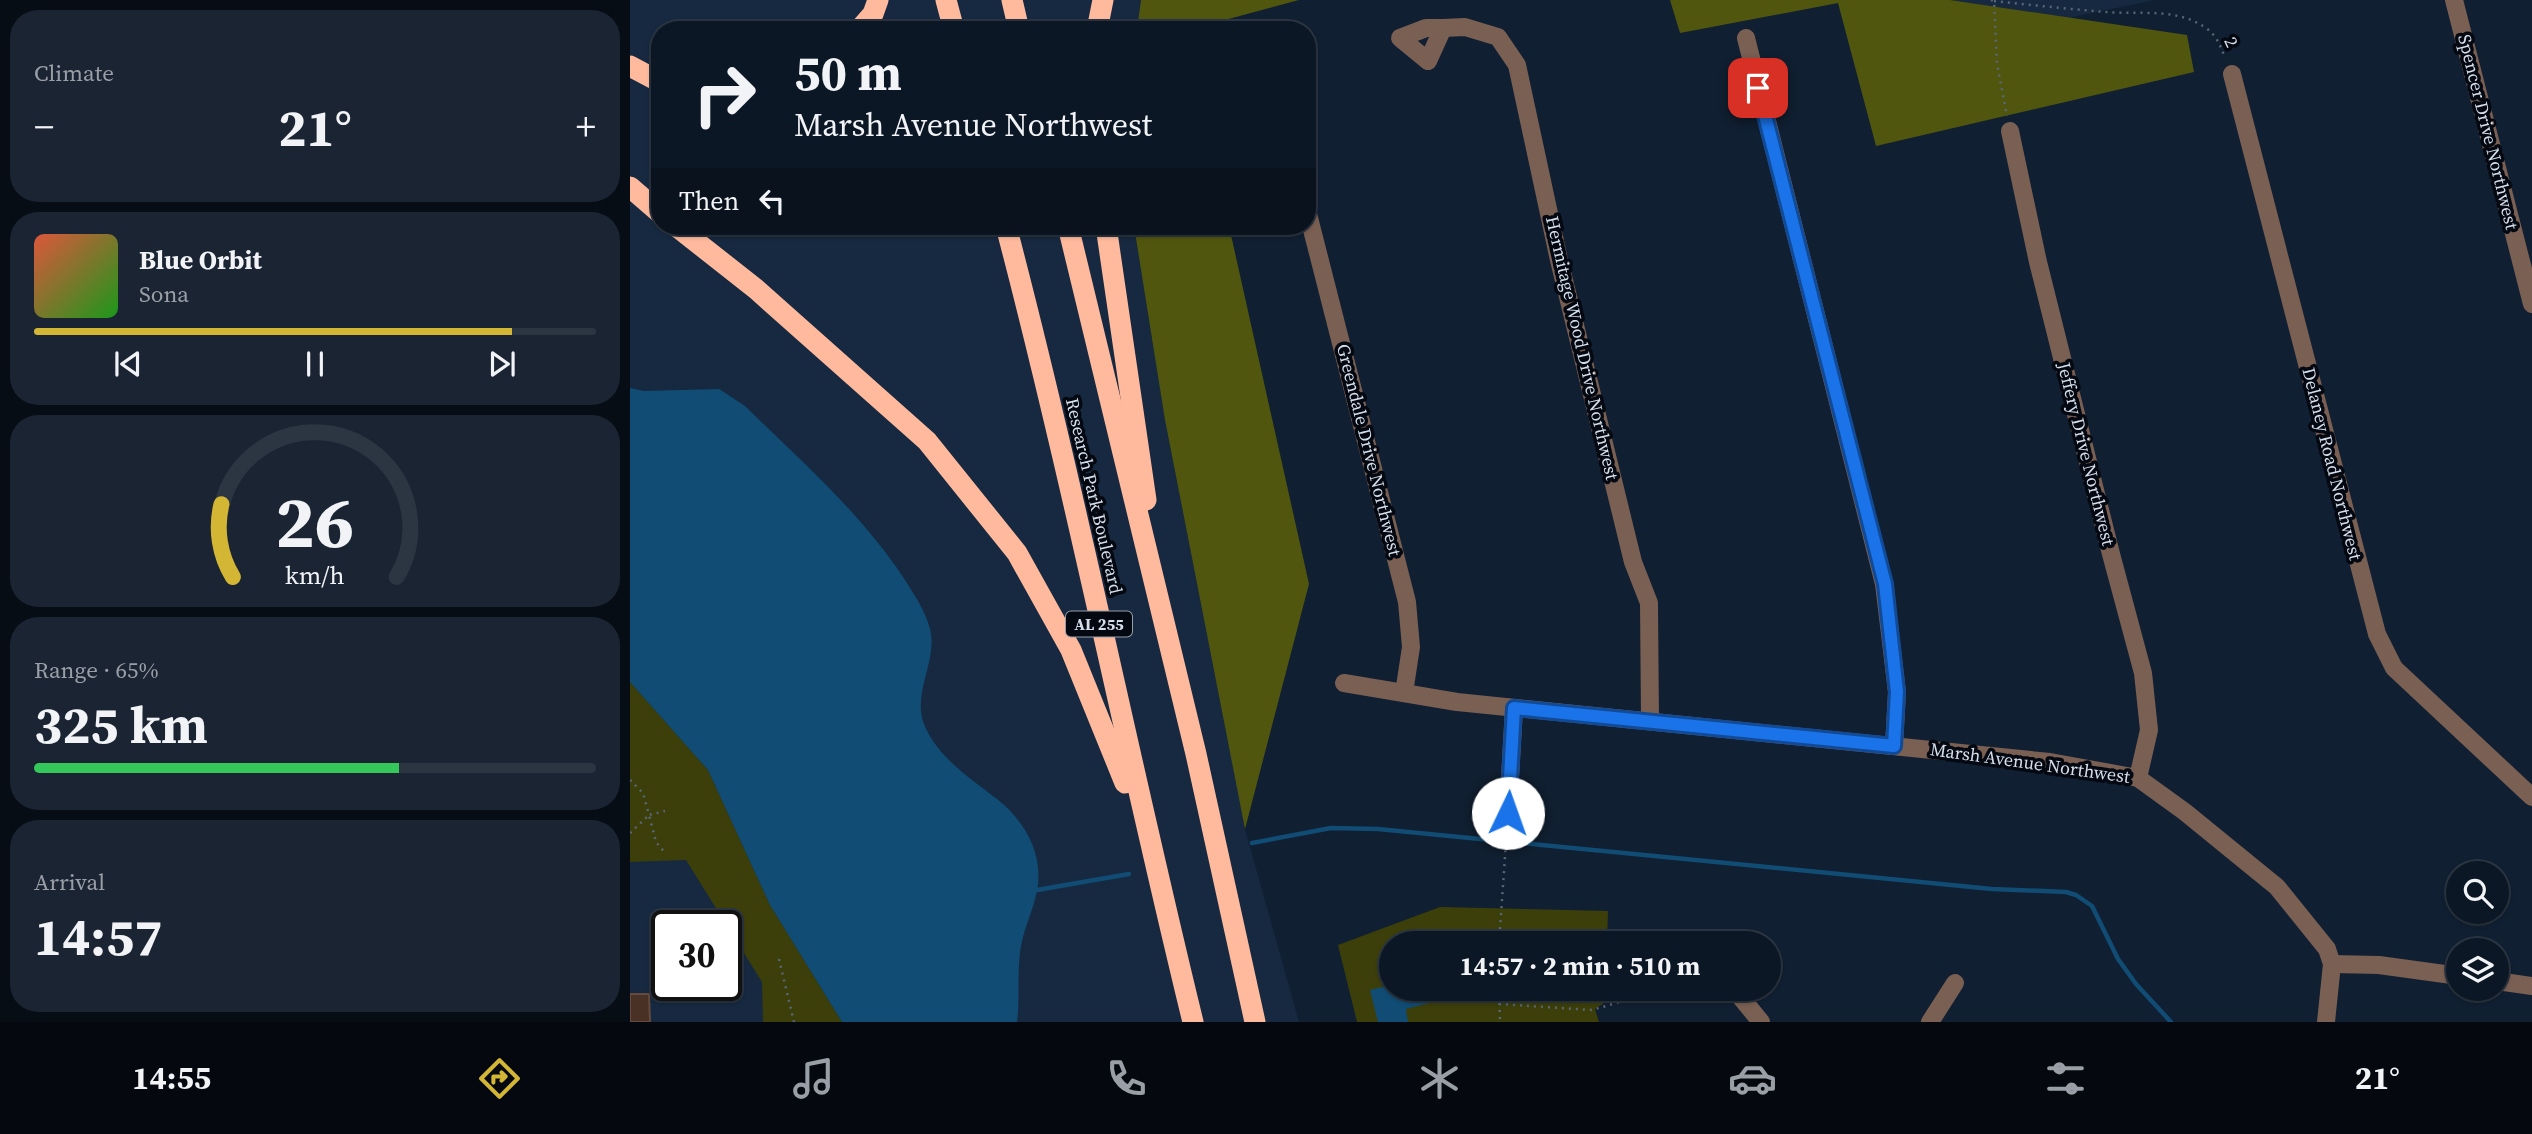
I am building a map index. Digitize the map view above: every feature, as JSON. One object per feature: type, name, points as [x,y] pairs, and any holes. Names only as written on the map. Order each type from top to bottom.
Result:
[{"type":"highway","points":[[867,21],[873,14],[878,0]]},
{"type":"highway","points":[[946,0],[952,21]]},
{"type":"highway","points":[[1012,0],[1017,21]]},
{"type":"highway","points":[[1098,21],[1102,0]]},
{"type":"highway","points":[[630,66],[651,77]]},
{"type":"highway","points":[[630,187],[651,205]]},
{"type":"highway","points":[[687,235],[756,289],[927,441],[1017,552],[1070,650],[1149,840]]},
{"type":"highway","name":"Research Park Boulevard","points":[[1008,235],[1194,1022]]},
{"type":"highway","name":"Research Park Boulevard","points":[[1070,235],[1167,644],[1196,754],[1255,1022]]},
{"type":"highway","points":[[1107,235],[1167,644]]},
{"type":"street","name":"Spencer Drive Northwest","points":[[2454,0],[2532,304]]},
{"type":"street","name":"Hermitage Wood Drive Northwest","points":[[1443,27],[1465,27],[1498,37],[1517,65],[1559,260],[1594,404],[1633,562],[1649,603],[1650,720]]},
{"type":"street","points":[[1746,38],[1885,584],[1897,692],[1894,746]]},
{"type":"street","name":"Delaney Road Northwest","points":[[2232,74],[2377,634],[2394,668],[2532,797]]},
{"type":"street","name":"Jeffery Drive Northwest","points":[[2010,131],[2038,262],[2143,673],[2149,730],[2138,778]]},
{"type":"street","name":"Greendale Drive Northwest","points":[[1313,235],[1407,602],[1410,647],[1405,693]]},
{"type":"street","name":"Marsh Avenue Northwest","points":[[1344,683],[1514,708],[2050,762],[2138,778],[2277,887],[2327,949],[2332,964]]},
{"type":"street","points":[[1507,822],[1514,708]]},
{"type":"street","points":[[2326,1022],[2332,964],[2379,965],[2446,974]]},
{"type":"street","points":[[1930,1022],[1955,983]]},
{"type":"street","points":[[2509,983],[2532,986]]},
{"type":"street","points":[[1744,1001],[1761,1022]]},
{"type":"path","name":"2","points":[[1992,0],[2110,13],[2167,13],[2188,19],[2218,37],[2232,74]]},
{"type":"path","points":[[1992,0],[1997,64],[2010,131]]},
{"type":"path","points":[[630,780],[643,793],[656,842],[666,854]]},
{"type":"path","points":[[630,834],[649,815],[665,811]]},
{"type":"path","points":[[1500,931],[1507,822]]},
{"type":"path","points":[[779,959],[794,1022]]},
{"type":"path","points":[[1500,1022],[1499,1004],[1592,1010],[1623,1001]]},
{"type":"shaded area","points":[[630,0],[1141,0],[1138,21],[651,21],[651,235],[1135,235],[1165,420],[1245,829],[1299,1022],[630,1022]]},
{"type":"shaded area","points":[[1950,0],[2155,0],[2068,18]]},
{"type":"shaded area","points":[[630,388],[644,391],[719,389],[745,406],[868,530],[915,596],[928,622],[932,641],[921,700],[924,724],[946,757],[1016,817],[1035,851],[1038,864],[1037,891],[1021,945],[1017,1022],[842,1022],[770,905],[708,770],[630,682]]},
{"type":"shaded area","points":[[630,682],[708,770],[770,905],[842,1022],[763,1022],[762,982],[742,950],[742,910],[717,910],[686,860],[630,862]]},
{"type":"shaded area","points":[[1440,907],[1608,911],[1607,931],[1379,931],[1379,1001],[1604,1003],[1595,1009],[1599,1022],[1357,1022],[1338,945]]},
{"type":"shaded area","points":[[1379,988],[1379,1001],[1429,1003],[1406,1009],[1408,1022],[1378,1022],[1370,990]]},
{"type":"green space","points":[[1141,0],[1299,0],[1221,21],[1138,21]]},
{"type":"green space","points":[[1670,0],[1950,0],[2187,35],[2194,72],[1876,146],[1838,3],[1680,33]]},
{"type":"green space","points":[[1135,235],[1231,235],[1309,584],[1245,829],[1165,420]]},
{"type":"building","points":[[630,994],[649,994],[650,1022],[630,1022]]},
{"type":"waterway","points":[[1252,843],[1331,828],[1378,829],[1992,889],[2066,892],[2092,906],[2118,959],[2136,984],[2171,1022]]},
{"type":"waterway","points":[[1037,890],[1129,874]]},
{"type":"route","points":[[1508,813],[1514,708],[1598,714],[1894,746],[1897,692],[1885,584],[1758,88]]}]
